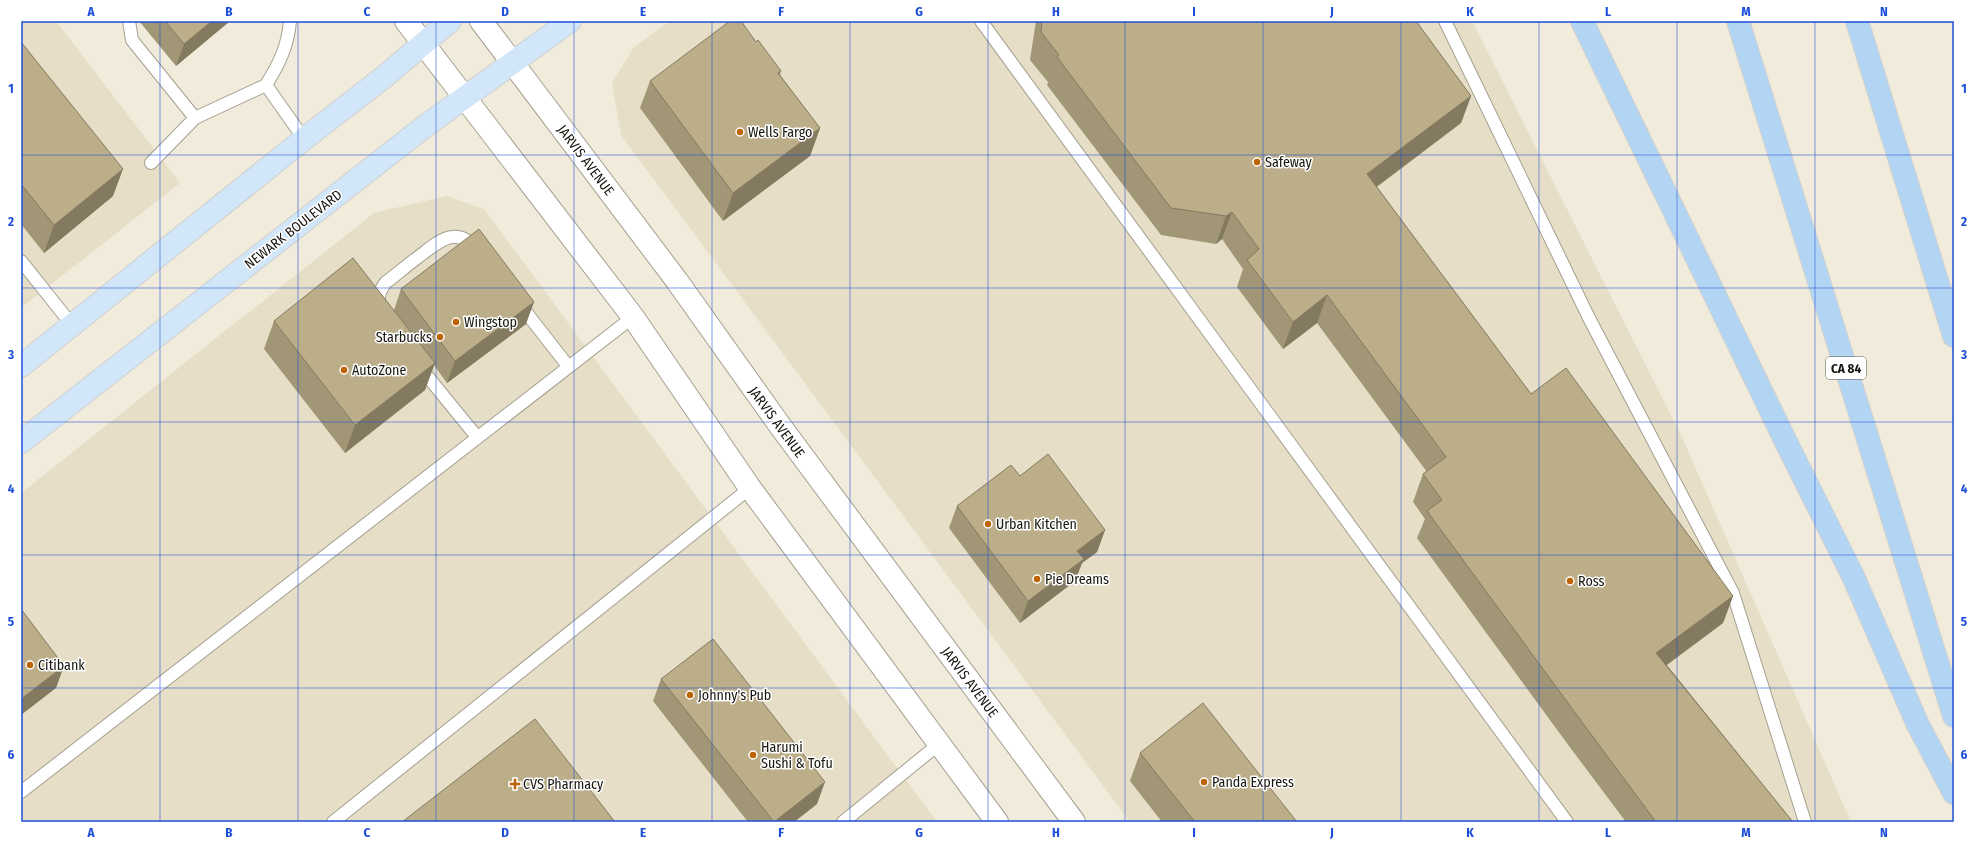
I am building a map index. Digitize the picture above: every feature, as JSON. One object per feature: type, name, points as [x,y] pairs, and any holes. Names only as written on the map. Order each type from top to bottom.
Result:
[{"type":"highway","points":[[1582,21],[1785,440],[1853,576],[1918,725],[1954,792]]},
{"type":"highway","name":"CA 84","points":[[1738,21],[1954,716]]},
{"type":"highway","points":[[1857,21],[1954,336]]},
{"type":"main road","points":[[21,366],[304,138],[384,77],[450,21]]},
{"type":"main road","name":"NEWARK BOULEVARD","points":[[21,442],[424,127],[570,21]]},
{"type":"street","points":[[406,21],[466,97],[633,317],[750,488],[997,822]]},
{"type":"street","name":"JARVIS AVENUE","points":[[481,21],[677,281],[778,423],[1074,822]]},
{"type":"lane","points":[[129,21],[128,25],[132,40],[195,118]]},
{"type":"lane","points":[[152,163],[195,118],[266,85],[282,60],[289,38],[290,21]]},
{"type":"lane","points":[[981,21],[1567,822]]},
{"type":"lane","points":[[1445,21],[1589,318],[1733,593],[1805,822]]},
{"type":"lane","points":[[266,85],[304,138]]},
{"type":"lane","points":[[381,320],[377,310],[377,301],[385,283],[441,240],[458,237],[466,240],[473,244],[482,256]]},
{"type":"lane","points":[[21,261],[72,325]]},
{"type":"lane","points":[[511,293],[568,366]]},
{"type":"lane","points":[[21,792],[633,317]]},
{"type":"lane","points":[[411,357],[477,437]]},
{"type":"lane","points":[[333,822],[750,488]]},
{"type":"lane","points":[[843,822],[940,744]]},
{"type":"shaded area","points":[[21,21],[56,21],[180,183],[21,308]]},
{"type":"shaded area","points":[[670,21],[1472,21],[1681,435],[1851,822],[1130,822],[621,135],[612,83],[634,47]]},
{"type":"shaded area","points":[[447,196],[484,209],[937,822],[21,822],[21,493],[374,213]]},
{"type":"building","points":[[165,21],[212,21],[184,44]]},
{"type":"building","points":[[730,21],[741,21],[756,42],[758,40],[781,71],[778,73],[820,128],[733,193],[650,81]]},
{"type":"building","points":[[1042,21],[1416,21],[1471,96],[1367,174],[1531,394],[1566,368],[1733,596],[1656,653],[1793,822],[1656,822],[1427,511],[1442,500],[1423,474],[1446,457],[1327,295],[1293,322],[1247,260],[1259,249],[1232,212],[1226,216],[1171,208],[1057,57],[1059,55],[1041,32]]},
{"type":"building","points":[[21,42],[123,169],[54,225],[21,184]]},
{"type":"building","points":[[479,229],[534,302],[455,361],[401,289]]},
{"type":"building","name":"AutoZone","points":[[353,258],[435,363],[355,425],[274,321]]},
{"type":"building","points":[[1048,454],[1105,530],[1077,551],[1084,559],[1028,601],[957,506],[1011,465],[1020,476]]},
{"type":"building","points":[[21,609],[64,666],[21,699]]},
{"type":"building","points":[[713,639],[825,782],[774,822],[661,679]]},
{"type":"building","points":[[1203,703],[1297,822],[1195,822],[1140,753]]},
{"type":"building","points":[[535,719],[615,822],[402,822]]},
{"type":"place","name":"Wells Fargo","points":[[740,132]]},
{"type":"place","name":"Safeway","points":[[1257,162]]},
{"type":"place","name":"Wingstop","points":[[456,322]]},
{"type":"place","name":"Starbucks","points":[[440,337]]},
{"type":"place","name":"AutoZone","points":[[344,370]]},
{"type":"place","name":"Urban Kitchen","points":[[988,524]]},
{"type":"place","name":"Pie Dreams","points":[[1037,579]]},
{"type":"place","name":"Ross","points":[[1570,581]]},
{"type":"place","name":"Citibank","points":[[30,665]]},
{"type":"place","name":"Johnny's Pub","points":[[690,695]]},
{"type":"place","name":"Harumi Sushi & Tofu","points":[[753,755]]},
{"type":"place","name":"Panda Express","points":[[1204,782]]},
{"type":"place","name":"CVS Pharmacy","points":[[515,784]]}]
